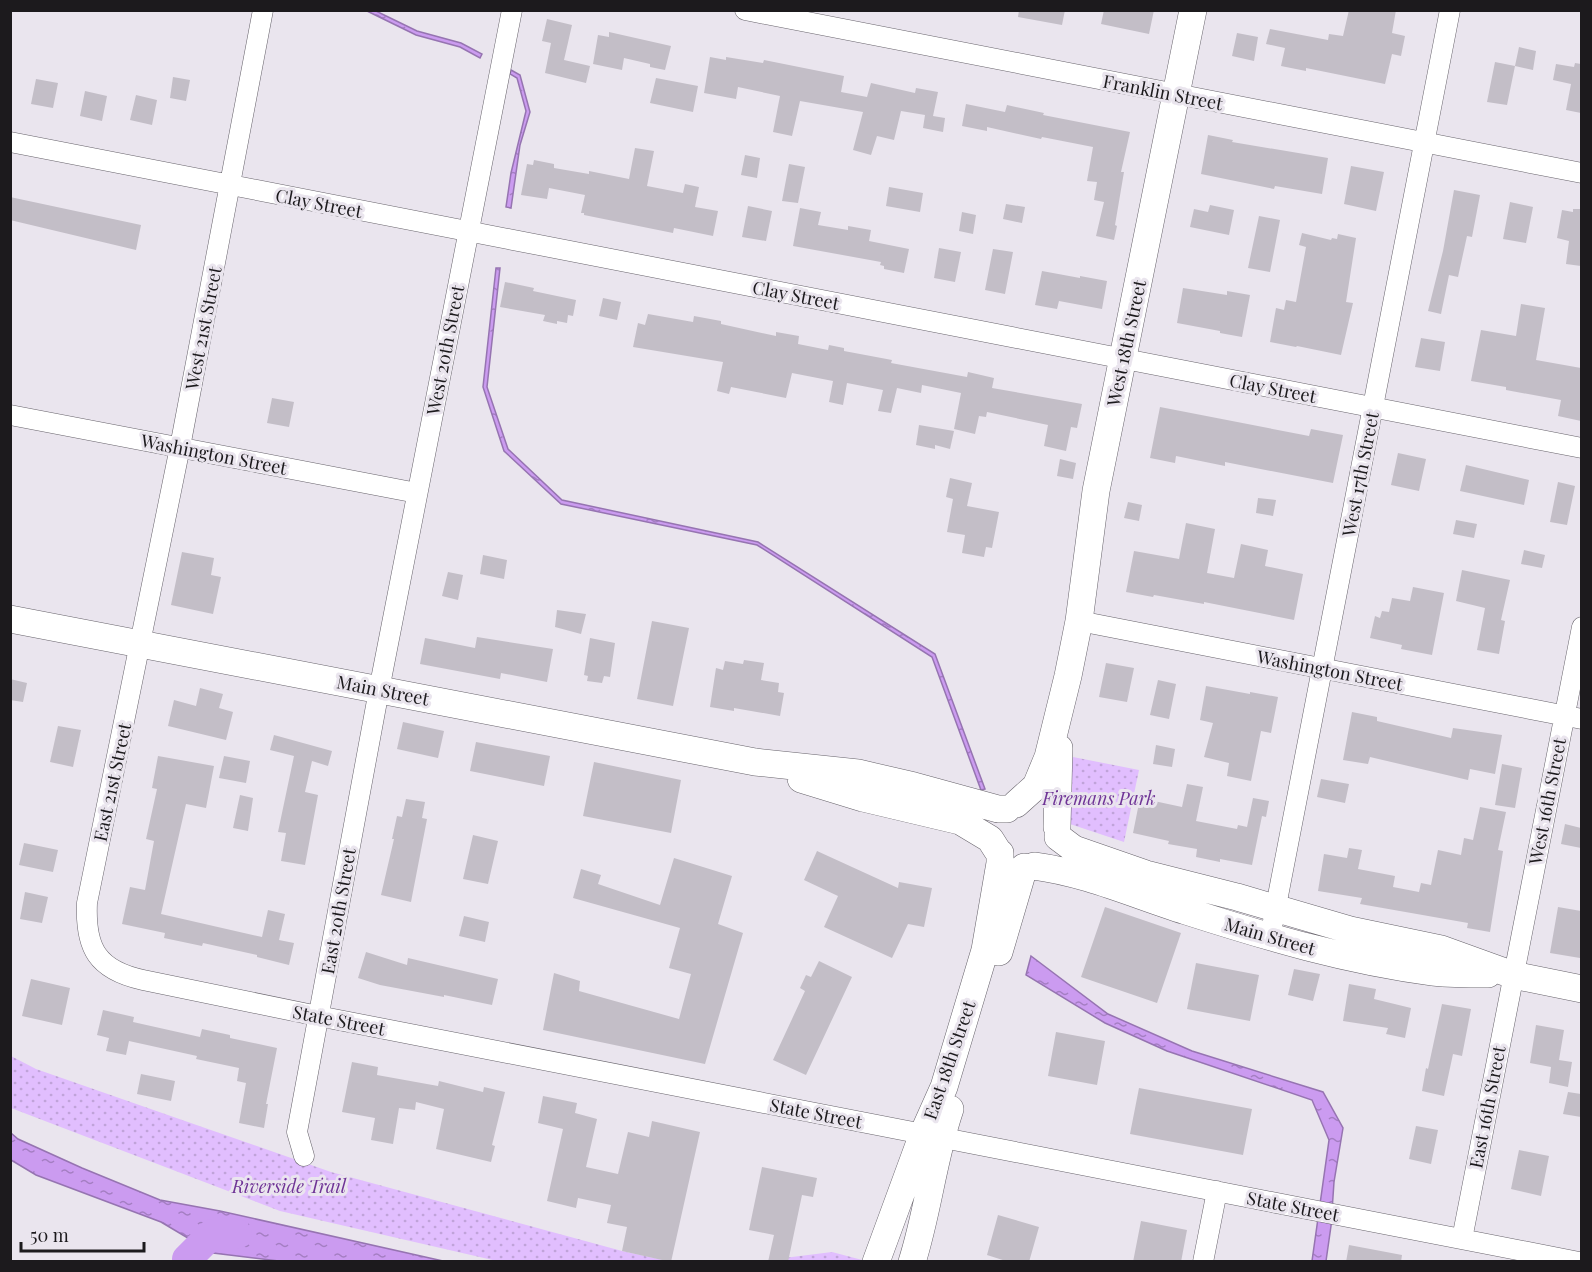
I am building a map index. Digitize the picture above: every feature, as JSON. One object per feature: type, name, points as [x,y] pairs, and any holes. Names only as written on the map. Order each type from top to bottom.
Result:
[{"type":"main road","name":"West 18th Street","points":[[1011,807],[1036,786],[1044,766],[1068,676],[1079,621],[1096,491],[1193,10]]},
{"type":"main road","name":"Main Street","points":[[10,619],[755,762],[858,773],[998,809],[1011,807]]},
{"type":"main road","name":"West 18th Street","points":[[1057,832],[1058,754],[1068,676]]},
{"type":"main road","name":"Main Street","points":[[755,762],[793,777],[863,798],[960,821],[990,839],[998,851]]},
{"type":"main road","points":[[1027,803],[1047,811],[1053,818],[1057,832],[1050,856],[1043,862],[1029,867],[1013,864],[1004,859],[994,839],[999,818],[1011,807],[1027,803]]},
{"type":"main road","name":"Main Street","points":[[1057,832],[1074,849],[1146,874],[1350,930],[1441,949],[1513,975],[1581,989]]},
{"type":"main road","name":"East 18th Street","points":[[912,1262],[922,1231],[932,1136],[944,1087],[985,950],[1000,863],[998,851]]},
{"type":"main road","name":"Main Street","points":[[1029,867],[1059,869],[1169,906],[1341,956],[1435,972],[1513,975]]},
{"type":"main road","name":"East 18th Street","points":[[876,1262],[932,1136],[986,996],[1029,867]]},
{"type":"street","name":"West 21st Street","points":[[141,644],[263,10]]},
{"type":"street","name":"West 20th Street","points":[[379,690],[512,10]]},
{"type":"street","name":"Franklin Street","points":[[745,10],[1581,173]]},
{"type":"street","name":"West 17th Street","points":[[1270,937],[1449,10]]},
{"type":"street","name":"Clay Street","points":[[10,142],[1581,448]]},
{"type":"street","name":"Washington Street","points":[[10,415],[417,493]]},
{"type":"street","name":"Washington Street","points":[[1079,621],[1573,717]]},
{"type":"street","name":"West 16th Street","points":[[1513,975],[1573,717],[1581,627]]},
{"type":"street","name":"East 21st Street","points":[[86,921],[87,903],[141,644]]},
{"type":"street","name":"East 20th Street","points":[[304,1156],[297,1132],[379,690]]},
{"type":"street","name":"State Street","points":[[86,921],[92,947],[111,969],[124,976],[318,1016],[1579,1262]]},
{"type":"street","name":"East 16th Street","points":[[1462,1239],[1513,975]]},
{"type":"street","points":[[1203,1262],[1217,1191]]},
{"type":"green space","name":"Firemans Park","points":[[1073,757],[1139,770],[1124,842],[1061,821]]},
{"type":"green space","name":"Riverside Trail","points":[[11,1056],[36,1069],[331,1172],[622,1251],[668,1261],[497,1261],[280,1211],[11,1108]]},
{"type":"green space","points":[[832,1252],[866,1261],[751,1262]]},
{"type":"water","points":[[367,11],[376,11],[417,31],[461,43],[482,54],[480,58],[460,47],[416,35]]},
{"type":"water","points":[[511,70],[520,75],[530,112],[520,145],[511,208],[506,207],[511,173],[526,111],[517,78],[510,74]]},
{"type":"water","points":[[496,268],[500,268],[487,387],[508,449],[562,500],[758,542],[935,654],[985,789],[981,790],[932,657],[757,545],[561,504],[504,451],[483,387]]},
{"type":"water","points":[[1031,956],[1108,1014],[1192,1051],[1323,1092],[1343,1128],[1334,1182],[1326,1261],[1312,1261],[1329,1140],[1312,1100],[1167,1051],[1105,1023],[1026,975]]},
{"type":"water","points":[[11,1133],[18,1139],[82,1168],[160,1200],[220,1211],[443,1261],[287,1262],[213,1253],[161,1222],[36,1175],[11,1160]]},
{"type":"building","points":[[1019,10],[1065,10],[1062,25],[1018,17]]},
{"type":"building","points":[[1104,10],[1154,10],[1149,34],[1101,24]]},
{"type":"building","points":[[1349,10],[1396,10],[1392,33],[1405,36],[1401,56],[1392,54],[1385,84],[1306,68],[1306,71],[1281,66],[1285,48],[1266,44],[1270,29],[1328,40],[1329,34],[1343,36]]},
{"type":"building","points":[[547,19],[572,25],[564,60],[590,66],[586,83],[545,73],[551,43],[542,41]]},
{"type":"building","points":[[609,32],[671,46],[665,70],[624,58],[622,70],[593,64],[598,35],[609,37]]},
{"type":"building","points":[[1237,33],[1258,37],[1254,61],[1232,56]]},
{"type":"building","points":[[1519,47],[1536,51],[1533,70],[1515,66]]},
{"type":"building","points":[[710,57],[763,63],[764,60],[844,76],[841,92],[867,97],[871,83],[915,93],[916,88],[938,92],[933,116],[945,118],[943,132],[923,128],[925,115],[901,111],[894,140],[877,136],[871,155],[853,150],[863,112],[800,101],[792,136],[773,132],[780,96],[738,87],[736,99],[704,93]]},
{"type":"building","points":[[1495,62],[1515,66],[1507,105],[1487,102]]},
{"type":"building","points":[[1575,63],[1581,64],[1581,113],[1566,110],[1571,84],[1553,80],[1556,64],[1574,67]]},
{"type":"building","points":[[173,77],[190,80],[186,101],[170,98]]},
{"type":"building","points":[[656,78],[698,86],[693,112],[650,103]]},
{"type":"building","points":[[36,79],[58,83],[53,108],[31,104]]},
{"type":"building","points":[[85,91],[107,96],[102,121],[80,116]]},
{"type":"building","points":[[136,95],[157,100],[152,125],[130,120]]},
{"type":"building","points":[[966,104],[1005,112],[1007,105],[1044,113],[1043,115],[1130,132],[1121,172],[1124,172],[1114,240],[1096,236],[1104,202],[1094,200],[1097,182],[1087,181],[1093,147],[987,127],[987,131],[962,126]]},
{"type":"building","points":[[1208,135],[1233,140],[1232,142],[1328,158],[1322,194],[1275,186],[1274,189],[1201,174]]},
{"type":"building","points":[[635,148],[654,151],[647,186],[683,193],[685,184],[699,187],[695,207],[718,211],[713,236],[674,228],[673,233],[584,215],[581,213],[585,195],[549,188],[547,199],[521,195],[527,164],[533,165],[534,160],[554,164],[554,168],[589,174],[589,171],[629,179]]},
{"type":"building","points":[[745,155],[760,158],[757,178],[741,175]]},
{"type":"building","points":[[789,164],[805,167],[798,203],[782,201]]},
{"type":"building","points":[[1351,166],[1384,172],[1376,211],[1344,204]]},
{"type":"building","points":[[889,187],[923,193],[920,212],[886,206]]},
{"type":"building","points":[[1454,190],[1480,195],[1472,237],[1467,236],[1458,277],[1449,275],[1441,314],[1428,311],[1443,251]]},
{"type":"building","points":[[10,197],[141,225],[136,250],[10,220]]},
{"type":"building","points":[[1510,202],[1533,207],[1526,243],[1503,239]]},
{"type":"building","points":[[1006,204],[1025,207],[1022,223],[1003,219]]},
{"type":"building","points":[[1210,205],[1234,210],[1229,235],[1190,227],[1194,209],[1208,212]]},
{"type":"building","points":[[748,206],[772,211],[766,241],[742,237]]},
{"type":"building","points":[[800,208],[821,212],[818,225],[848,230],[848,226],[871,230],[869,241],[909,249],[904,273],[884,269],[884,266],[880,265],[881,262],[793,246]]},
{"type":"building","points":[[1573,209],[1581,209],[1581,266],[1566,264],[1569,241],[1557,238],[1562,210],[1573,212]]},
{"type":"building","points":[[962,212],[976,215],[973,234],[959,231]]},
{"type":"building","points":[[1259,216],[1280,220],[1270,272],[1248,268]]},
{"type":"building","points":[[1302,233],[1331,240],[1332,238],[1337,239],[1338,234],[1356,238],[1346,302],[1353,303],[1341,355],[1270,342],[1276,308],[1284,310],[1286,300],[1296,302],[1306,247],[1299,245]]},
{"type":"building","points":[[939,248],[961,252],[955,282],[934,278]]},
{"type":"building","points":[[993,249],[1013,252],[1005,294],[985,290]]},
{"type":"building","points":[[1042,271],[1107,281],[1102,309],[1059,301],[1057,309],[1035,305]]},
{"type":"building","points":[[505,282],[534,288],[533,291],[576,300],[573,316],[568,315],[567,323],[557,321],[557,324],[543,321],[545,315],[500,307]]},
{"type":"building","points":[[1183,288],[1227,295],[1227,291],[1250,295],[1242,337],[1177,323]]},
{"type":"building","points":[[603,298],[621,302],[617,320],[599,316]]},
{"type":"building","points":[[1521,304],[1545,308],[1536,360],[1581,368],[1581,421],[1558,416],[1561,400],[1471,381],[1481,330],[1516,336]]},
{"type":"building","points":[[648,314],[693,322],[694,316],[776,336],[776,332],[799,336],[798,344],[828,350],[829,345],[844,348],[844,351],[892,360],[891,363],[967,377],[968,372],[994,378],[992,388],[1082,404],[1077,428],[1071,427],[1066,451],[1044,446],[1048,425],[987,412],[986,417],[979,416],[975,434],[954,429],[961,393],[922,385],[921,393],[897,388],[891,413],[878,411],[883,390],[847,383],[843,405],[829,402],[833,381],[792,373],[786,398],[731,387],[729,394],[717,391],[723,362],[633,347],[638,323],[645,325]]},
{"type":"building","points":[[1421,338],[1445,342],[1440,371],[1415,367]]},
{"type":"building","points":[[272,398],[294,402],[289,427],[267,423]]},
{"type":"building","points":[[1160,407],[1309,436],[1311,429],[1343,435],[1333,483],[1225,462],[1225,466],[1176,456],[1175,463],[1150,458]]},
{"type":"building","points":[[919,425],[954,431],[950,449],[935,445],[935,449],[916,445]]},
{"type":"building","points":[[1398,453],[1426,459],[1419,491],[1391,485]]},
{"type":"building","points":[[1060,459],[1076,463],[1073,479],[1057,476]]},
{"type":"building","points":[[1466,465],[1529,480],[1524,505],[1460,491]]},
{"type":"building","points":[[950,478],[972,483],[967,506],[999,512],[992,548],[986,547],[984,557],[962,553],[965,535],[947,532],[953,499],[946,497]]},
{"type":"building","points":[[1558,482],[1575,486],[1567,525],[1550,522]]},
{"type":"building","points":[[1258,498],[1276,500],[1273,516],[1256,513]]},
{"type":"building","points":[[1128,502],[1142,505],[1139,521],[1124,518]]},
{"type":"building","points":[[1456,520],[1477,524],[1474,538],[1453,534]]},
{"type":"building","points":[[1186,523],[1215,529],[1207,573],[1234,578],[1241,544],[1268,550],[1265,566],[1303,574],[1294,620],[1204,602],[1204,604],[1126,592],[1134,551],[1179,559]]},
{"type":"building","points":[[1524,550],[1545,555],[1542,568],[1521,564]]},
{"type":"building","points":[[182,552],[214,558],[211,575],[221,577],[213,614],[171,605]]},
{"type":"building","points":[[483,555],[507,560],[504,579],[480,574]]},
{"type":"building","points":[[1462,570],[1510,580],[1501,620],[1505,621],[1499,654],[1477,650],[1485,608],[1456,601]]},
{"type":"building","points":[[448,572],[463,575],[458,600],[442,596]]},
{"type":"building","points":[[1413,587],[1444,593],[1432,655],[1401,649],[1402,645],[1370,638],[1375,616],[1380,618],[1382,611],[1389,612],[1392,598],[1410,601]]},
{"type":"building","points":[[557,610],[586,614],[581,634],[555,627]]},
{"type":"building","points":[[652,621],[689,628],[673,706],[637,699]]},
{"type":"building","points":[[477,637],[553,649],[547,682],[501,673],[500,679],[420,664],[425,638],[475,648]]},
{"type":"building","points":[[590,638],[615,643],[610,677],[604,676],[602,683],[587,681],[588,676],[584,675]]},
{"type":"building","points":[[744,660],[764,663],[761,680],[779,683],[778,692],[784,693],[780,716],[734,708],[734,711],[710,707],[716,668],[723,670],[725,661],[743,664]]},
{"type":"building","points":[[1106,663],[1134,668],[1127,702],[1099,697]]},
{"type":"building","points":[[10,679],[27,683],[23,702],[10,700]]},
{"type":"building","points":[[1158,680],[1176,684],[1169,719],[1150,715]]},
{"type":"building","points":[[1206,686],[1278,697],[1271,733],[1261,731],[1251,781],[1227,776],[1229,763],[1204,757],[1213,723],[1200,720]]},
{"type":"building","points":[[200,688],[223,694],[219,708],[233,712],[226,740],[168,726],[174,700],[196,706]]},
{"type":"building","points":[[1352,712],[1377,717],[1377,721],[1451,738],[1453,728],[1502,735],[1495,774],[1470,769],[1468,780],[1370,757],[1368,764],[1343,760]]},
{"type":"building","points":[[403,722],[444,731],[438,758],[397,749]]},
{"type":"building","points":[[58,726],[81,730],[73,767],[50,762]]},
{"type":"building","points":[[274,735],[332,751],[328,766],[312,761],[305,792],[318,795],[305,865],[281,861],[286,833],[278,832],[294,756],[270,750]]},
{"type":"building","points":[[476,742],[550,756],[544,786],[470,771]]},
{"type":"building","points":[[1156,745],[1175,749],[1172,767],[1153,764]]},
{"type":"building","points":[[158,756],[214,766],[206,808],[186,804],[161,914],[262,937],[268,910],[285,914],[279,940],[294,943],[289,965],[203,943],[202,946],[164,938],[165,933],[122,924],[130,887],[145,890],[154,841],[146,839],[157,789],[152,788]]},
{"type":"building","points":[[224,756],[250,761],[246,783],[219,778]]},
{"type":"building","points":[[594,762],[681,780],[671,833],[583,816]]},
{"type":"building","points":[[1502,764],[1522,768],[1515,808],[1495,805]]},
{"type":"building","points":[[1321,779],[1349,784],[1345,803],[1317,797]]},
{"type":"building","points":[[1187,784],[1203,787],[1196,821],[1237,829],[1238,825],[1247,827],[1253,798],[1269,801],[1266,817],[1262,816],[1252,865],[1196,857],[1197,849],[1168,844],[1169,841],[1133,833],[1140,798],[1182,807]]},
{"type":"building","points":[[240,795],[253,798],[248,831],[233,828]]},
{"type":"building","points":[[406,799],[425,802],[422,818],[427,819],[411,902],[381,895],[397,816],[402,817]]},
{"type":"building","points":[[1480,807],[1506,812],[1498,850],[1503,851],[1490,932],[1467,928],[1468,923],[1360,904],[1362,898],[1318,891],[1324,854],[1347,858],[1349,848],[1362,850],[1358,869],[1395,876],[1393,887],[1419,892],[1421,883],[1431,885],[1438,850],[1461,855],[1464,838],[1473,840]]},
{"type":"building","points":[[1565,824],[1581,828],[1581,848],[1561,844]]},
{"type":"building","points":[[473,835],[498,841],[488,884],[463,879]]},
{"type":"building","points":[[24,843],[58,850],[53,872],[19,865]]},
{"type":"building","points":[[817,851],[898,888],[899,882],[932,888],[924,927],[908,924],[892,958],[824,927],[838,896],[804,880]]},
{"type":"building","points":[[674,858],[732,876],[718,924],[743,933],[705,1064],[543,1030],[554,973],[580,981],[579,991],[679,1019],[691,974],[669,968],[680,928],[573,898],[581,869],[601,875],[598,884],[660,905]]},
{"type":"building","points":[[25,892],[48,897],[42,923],[20,919]]},
{"type":"building","points":[[1105,907],[1181,933],[1157,1003],[1081,977]]},
{"type":"building","points":[[1558,907],[1581,911],[1580,958],[1550,953]]},
{"type":"building","points":[[464,916],[489,922],[485,942],[459,936]]},
{"type":"building","points":[[366,952],[407,965],[408,958],[498,979],[492,1005],[380,985],[358,978]]},
{"type":"building","points":[[819,961],[852,977],[806,1075],[773,1060],[805,991],[800,988],[806,975],[811,977]]},
{"type":"building","points":[[1196,963],[1259,975],[1250,1021],[1187,1009]]},
{"type":"building","points":[[1294,969],[1320,974],[1313,1001],[1288,995]]},
{"type":"building","points":[[31,979],[70,988],[62,1025],[22,1016]]},
{"type":"building","points":[[1349,984],[1376,989],[1374,999],[1411,1008],[1405,1038],[1386,1034],[1388,1028],[1343,1021]]},
{"type":"building","points":[[1442,1004],[1471,1009],[1462,1056],[1453,1054],[1444,1096],[1422,1091]]},
{"type":"building","points":[[103,1010],[134,1017],[133,1022],[200,1037],[202,1029],[230,1035],[230,1038],[277,1048],[266,1104],[268,1104],[264,1128],[239,1123],[246,1083],[237,1081],[239,1068],[129,1041],[126,1055],[106,1051],[109,1038],[97,1035]]},
{"type":"building","points":[[1536,1025],[1564,1030],[1559,1060],[1572,1062],[1568,1087],[1549,1083],[1551,1067],[1530,1063]]},
{"type":"building","points":[[1056,1032],[1105,1041],[1097,1085],[1048,1076]]},
{"type":"building","points":[[352,1062],[378,1067],[377,1075],[438,1086],[439,1081],[483,1092],[484,1087],[505,1092],[492,1145],[495,1146],[491,1162],[436,1149],[444,1109],[416,1102],[415,1110],[399,1108],[393,1144],[371,1140],[375,1118],[342,1112]]},
{"type":"building","points":[[141,1074],[175,1081],[171,1101],[137,1094]]},
{"type":"building","points":[[1139,1088],[1252,1109],[1243,1155],[1130,1134]]},
{"type":"building","points":[[1568,1092],[1581,1094],[1581,1117],[1563,1114]]},
{"type":"building","points":[[543,1096],[577,1103],[575,1113],[597,1119],[586,1167],[618,1174],[628,1132],[649,1137],[652,1121],[700,1132],[671,1262],[622,1251],[627,1227],[607,1223],[611,1205],[578,1198],[576,1208],[547,1201],[563,1129],[538,1123]]},
{"type":"building","points":[[1416,1126],[1438,1130],[1431,1164],[1409,1159]]},
{"type":"building","points":[[1519,1150],[1549,1156],[1541,1196],[1511,1189]]},
{"type":"building","points":[[762,1167],[817,1178],[813,1197],[802,1195],[788,1262],[768,1262],[774,1235],[749,1230]]},
{"type":"building","points":[[998,1215],[1039,1227],[1029,1262],[1009,1262],[987,1255]]},
{"type":"building","points":[[1141,1221],[1187,1230],[1181,1262],[1133,1262]]},
{"type":"building","points":[[1349,1245],[1402,1255],[1401,1262],[1346,1262]]},
{"type":"waterway","points":[[187,1259],[212,1234],[237,1234]]}]
